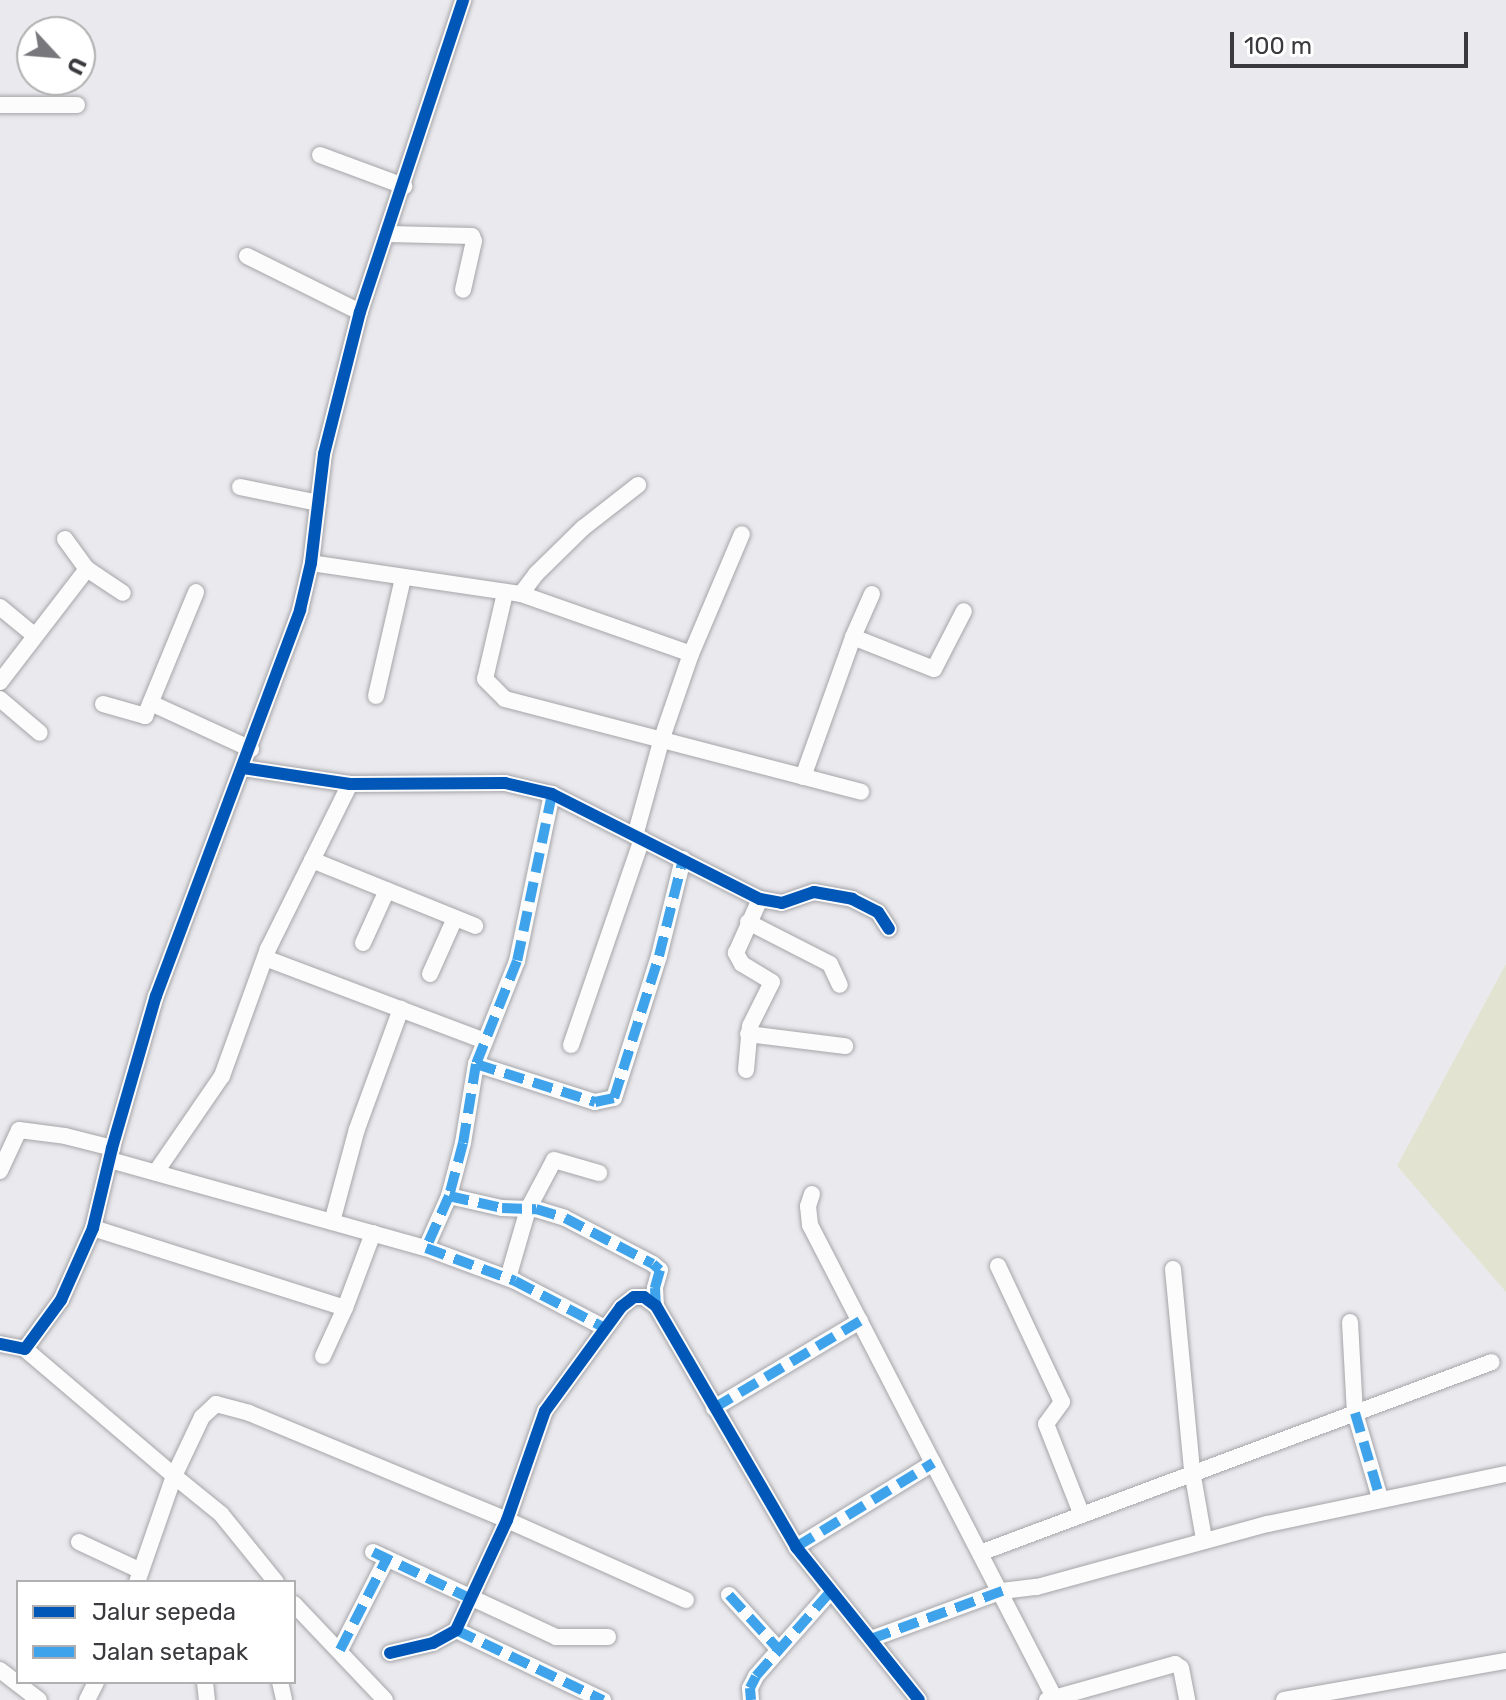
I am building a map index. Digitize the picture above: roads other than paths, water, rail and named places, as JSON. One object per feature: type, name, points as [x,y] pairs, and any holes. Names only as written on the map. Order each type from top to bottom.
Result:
[{"type":"street","points":[[25,1349],[61,1300],[93,1228],[156,996],[251,749],[300,610],[311,563],[324,454],[360,312],[463,0]]},
{"type":"street","points":[[0,105],[77,105]]},
{"type":"street","points":[[320,155],[404,186]]},
{"type":"street","points":[[388,234],[472,236],[474,241],[463,290]]},
{"type":"street","points":[[247,256],[360,312]]},
{"type":"street","points":[[638,485],[583,528],[513,594],[486,665],[485,679],[489,686],[505,699],[861,792]]},
{"type":"street","points":[[240,487],[318,503]]},
{"type":"street","points":[[571,1045],[638,837],[662,738],[691,654],[742,534]]},
{"type":"street","points":[[65,539],[87,569],[123,593]]},
{"type":"street","points":[[311,563],[513,594],[691,654]]},
{"type":"street","points":[[0,682],[87,569]]},
{"type":"street","points":[[376,696],[403,578]]},
{"type":"street","points":[[103,704],[143,717],[153,704],[196,592]]},
{"type":"street","points":[[803,777],[853,637],[872,594]]},
{"type":"street","points":[[0,607],[35,636]]},
{"type":"street","points":[[853,637],[934,669],[964,611]]},
{"type":"street","points":[[0,699],[40,733]]},
{"type":"street","points":[[153,704],[251,749]]},
{"type":"street","points":[[243,768],[350,784],[505,783],[552,794],[760,899],[782,903],[814,892],[843,897],[870,906],[889,929]]},
{"type":"street","points":[[156,1172],[222,1076],[265,958],[350,784]]},
{"type":"street","points":[[426,1248],[449,1196],[463,1143],[476,1064],[517,961],[552,794]]},
{"type":"street","points":[[476,1064],[595,1102],[614,1098],[659,956],[683,859]]},
{"type":"street","points":[[312,860],[475,926]]},
{"type":"street","points":[[363,943],[387,890]]},
{"type":"street","points":[[746,1070],[748,1034],[772,982],[742,964],[736,953],[760,899]]},
{"type":"street","points":[[430,974],[455,918]]},
{"type":"street","points":[[748,922],[830,964],[840,985]]},
{"type":"street","points":[[265,958],[485,1041]]},
{"type":"street","points":[[332,1222],[357,1129],[401,1009]]},
{"type":"street","points":[[748,1034],[845,1046]]},
{"type":"street","points":[[0,1171],[19,1130],[65,1136],[156,1172],[426,1248],[508,1278],[603,1327]]},
{"type":"street","points":[[508,1278],[528,1209],[554,1160],[599,1173]]},
{"type":"street","points":[[812,1194],[808,1206],[810,1225],[1002,1591],[1051,1699],[1175,1664],[1181,1668],[1187,1700]]},
{"type":"street","points":[[449,1196],[565,1218],[653,1264],[660,1270],[655,1288],[656,1306]]},
{"type":"street","points":[[93,1228],[345,1308]]},
{"type":"street","points":[[323,1356],[373,1233]]},
{"type":"street","points":[[998,1266],[1062,1402],[1046,1424],[1081,1513]]},
{"type":"street","points":[[1173,1269],[1192,1471],[1204,1539]]},
{"type":"street","points":[[390,1653],[433,1643],[456,1630],[507,1520],[545,1411],[603,1327],[634,1297],[644,1297],[656,1306],[796,1547],[919,1700]]},
{"type":"street","points":[[714,1408],[860,1321]]},
{"type":"street","points":[[1350,1322],[1355,1413],[1380,1498]]},
{"type":"street","points":[[0,1344],[25,1349],[221,1514],[274,1580]]},
{"type":"street","points":[[980,1553],[1192,1471],[1492,1362]]},
{"type":"street","points":[[79,1542],[139,1577],[174,1476],[202,1417],[216,1404],[249,1413],[507,1520],[686,1600]]},
{"type":"street","points":[[796,1547],[933,1463]]},
{"type":"street","points":[[871,1639],[1002,1591],[1037,1587],[1204,1539],[1380,1498],[1506,1474]]},
{"type":"street","points":[[340,1650],[380,1555],[556,1637],[608,1637]]},
{"type":"street","points":[[751,1700],[750,1688],[756,1676],[831,1591]]},
{"type":"street","points":[[729,1595],[779,1650]]},
{"type":"street","points":[[296,1606],[385,1700]]},
{"type":"street","points":[[456,1630],[603,1700]]},
{"type":"street","points":[[1284,1700],[1506,1661]]},
{"type":"street","points":[[0,1670],[16,1682]]},
{"type":"street","points":[[18,1684],[39,1700]]}]
